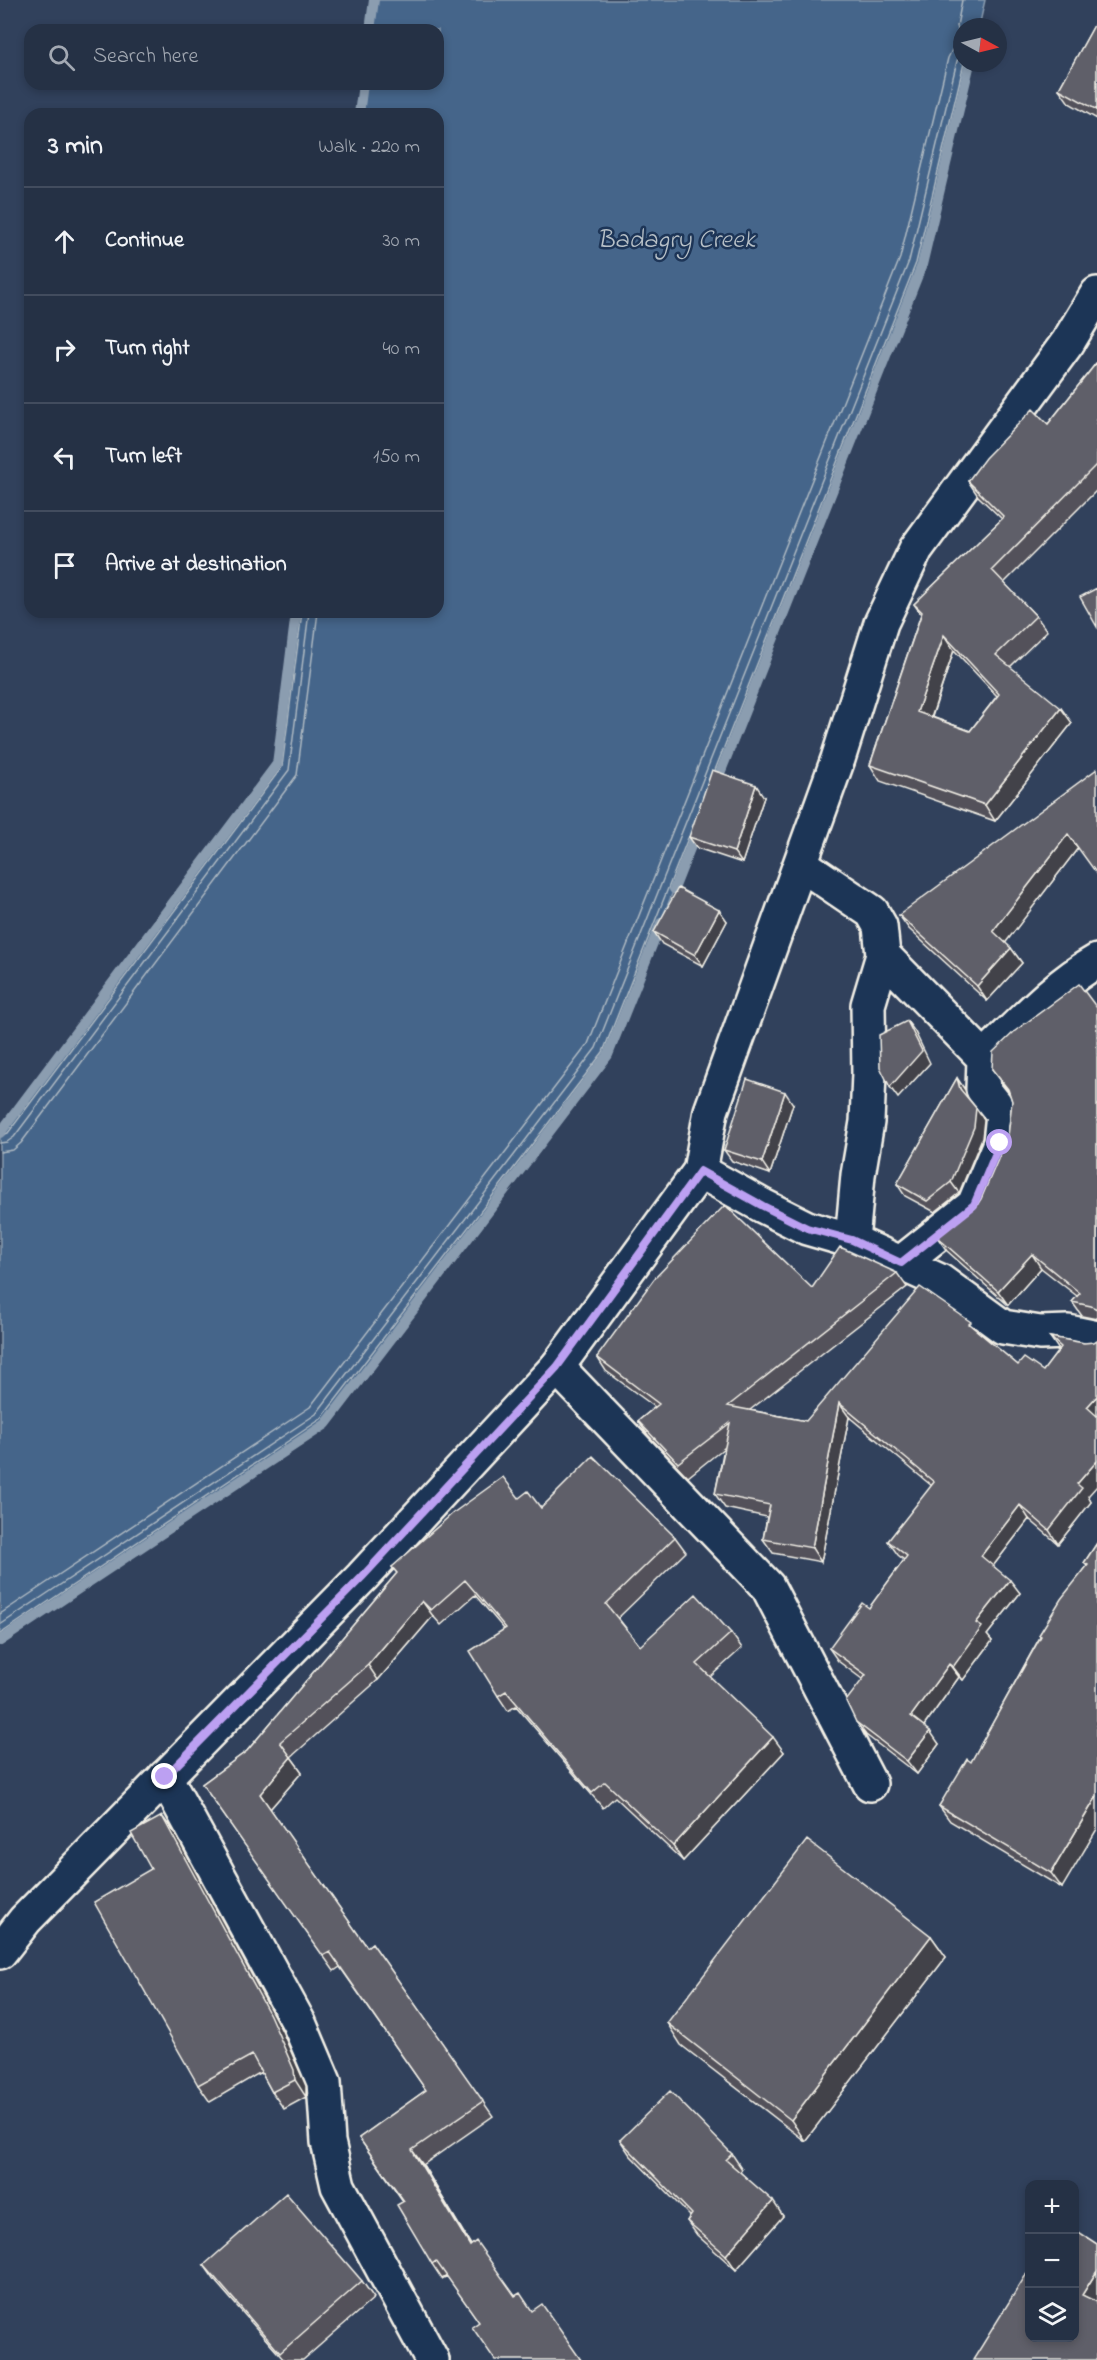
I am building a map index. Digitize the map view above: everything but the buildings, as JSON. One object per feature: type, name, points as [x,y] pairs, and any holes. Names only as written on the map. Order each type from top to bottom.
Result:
[{"type":"street","points":[[0,1952],[25,1920],[362,1577],[557,1367],[700,1171],[711,1111],[838,759],[880,623],[916,549],[1068,342],[1097,294]]},
{"type":"street","points":[[801,864],[872,912],[880,926],[883,956],[868,1005],[867,1122],[858,1175],[852,1240]]},
{"type":"street","points":[[883,956],[984,1058]]},
{"type":"street","points":[[901,1263],[974,1205],[1000,1143],[1003,1114],[983,1089],[984,1058],[1050,993],[1077,972],[1097,961]]},
{"type":"street","points":[[700,1171],[807,1228],[852,1240],[940,1281],[1003,1327],[1040,1334],[1068,1332],[1097,1338]]},
{"type":"street","points":[[557,1367],[768,1587],[870,1784]]},
{"type":"street","points":[[165,1777],[299,2023],[324,2082],[328,2142],[338,2186],[432,2360]]},
{"type":"water","name":"Badagry Creek","points":[[374,0],[985,0],[981,18],[953,18],[953,72],[968,72],[922,265],[608,1055],[326,1424],[0,1641],[0,1133],[277,764],[295,618],[444,618],[444,108],[360,108],[362,90],[444,90],[444,24],[371,24]]},
{"type":"waterway","points":[[371,24],[374,0]]},
{"type":"waterway","points":[[721,771],[922,265],[968,72]]},
{"type":"waterway","points":[[360,108],[362,90]]},
{"type":"waterway","points":[[0,1133],[277,764],[295,618]]},
{"type":"waterway","points":[[674,889],[697,831]]},
{"type":"waterway","points":[[0,1641],[326,1424],[608,1055],[661,923]]},
{"type":"route","points":[[165,1777],[362,1577],[557,1367],[700,1171],[807,1228],[852,1240],[901,1263],[974,1205],[1000,1143]]}]
